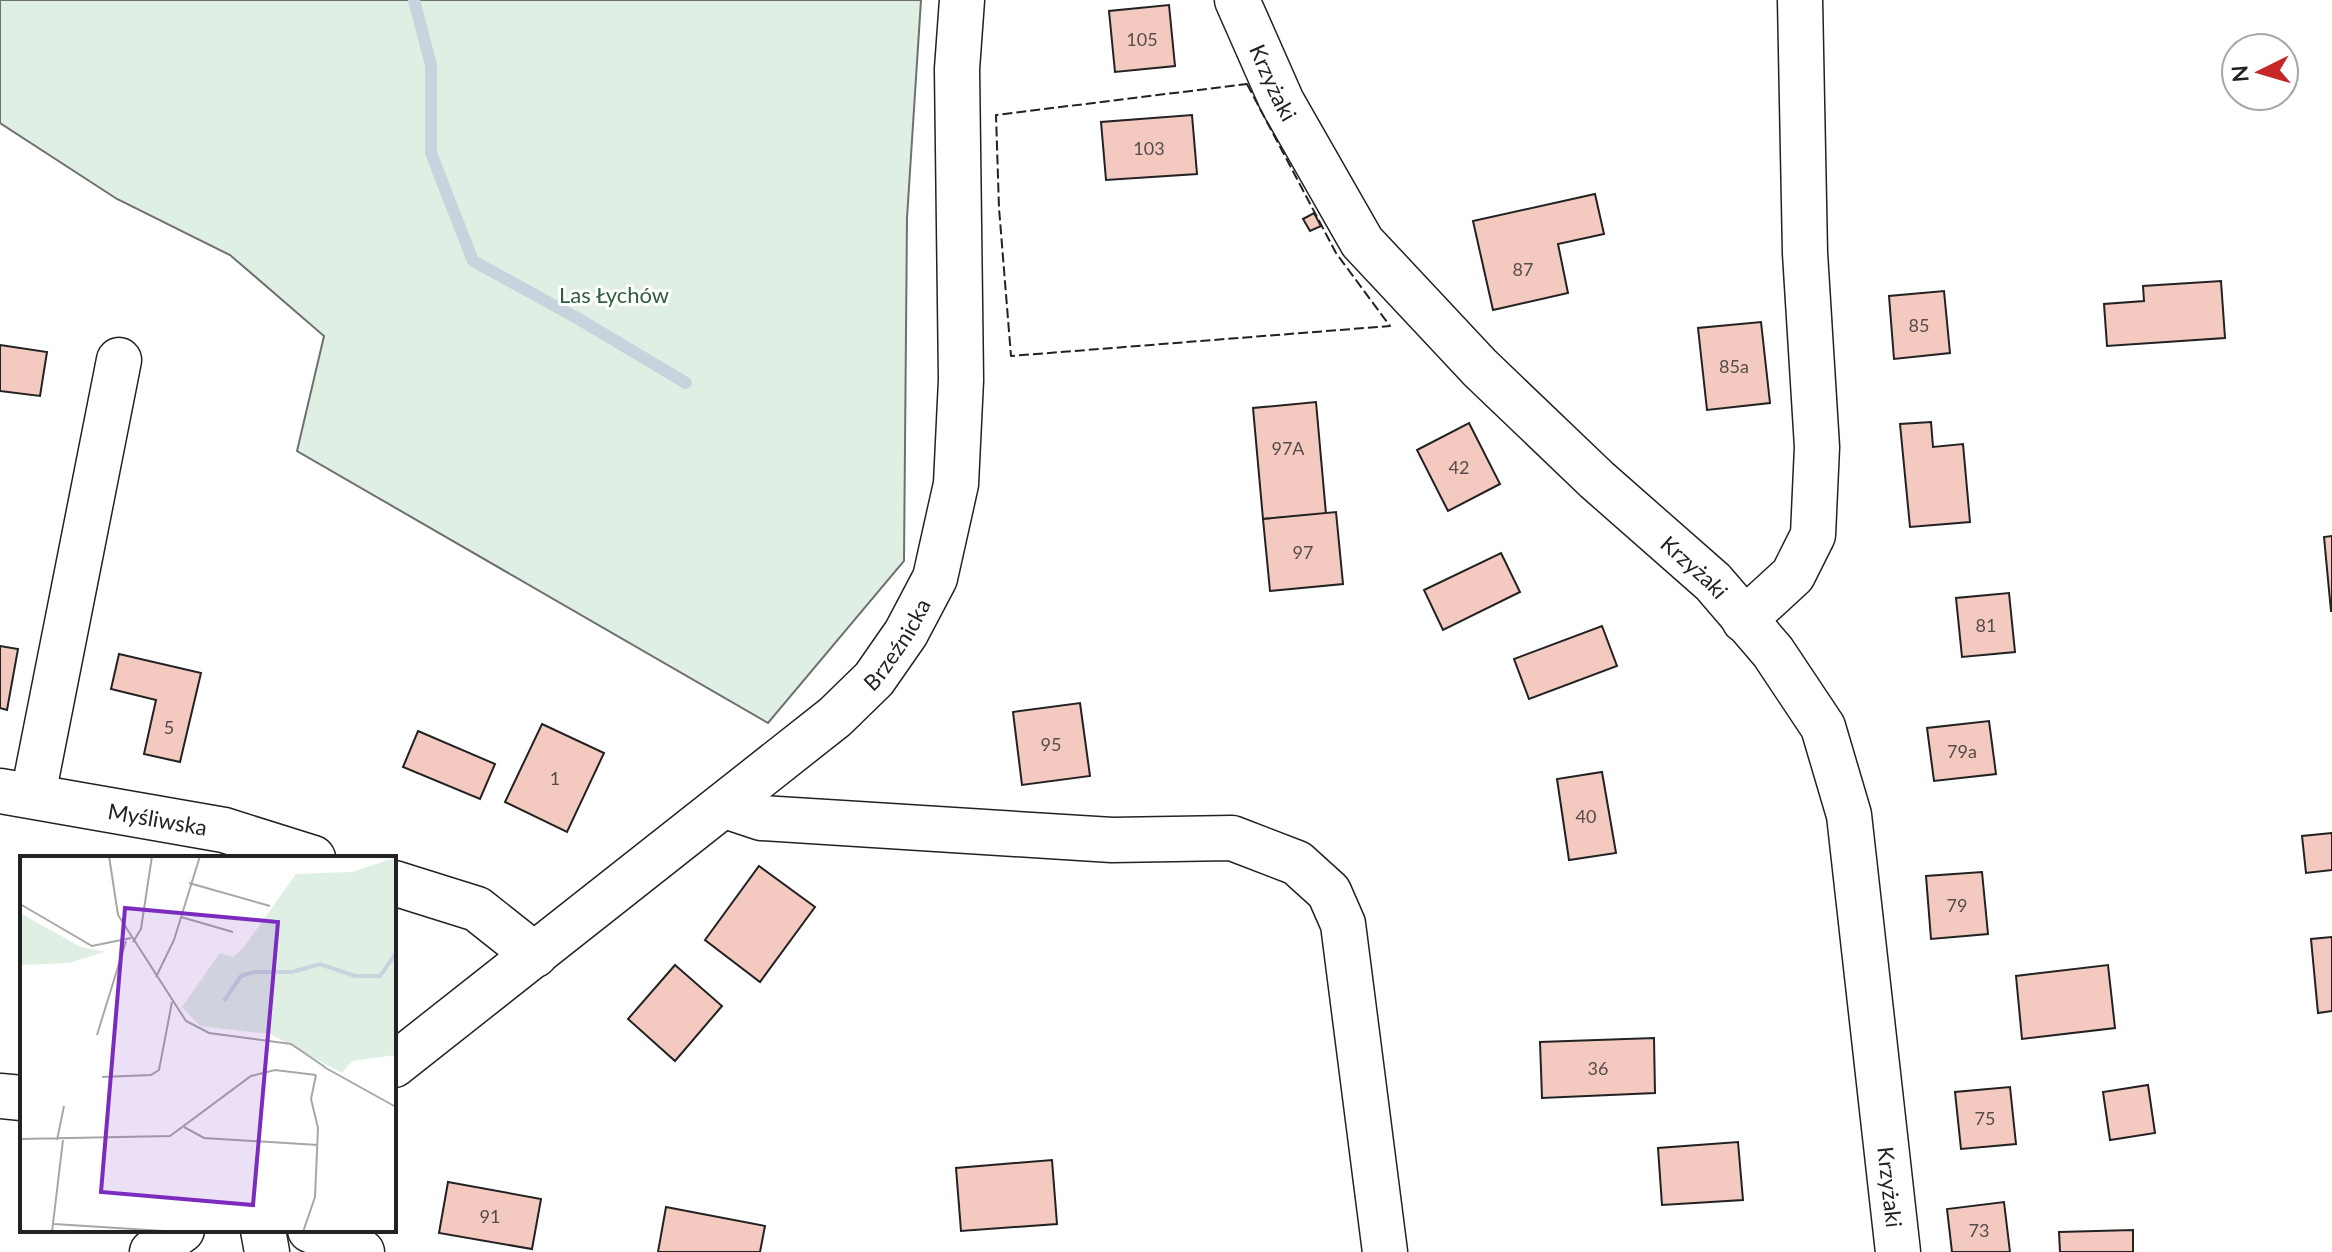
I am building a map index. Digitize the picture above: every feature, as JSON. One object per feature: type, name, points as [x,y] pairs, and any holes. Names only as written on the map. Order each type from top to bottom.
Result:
[{"type":"street","name":"Brzeźnicka","points":[[396,1063],[835,717],[874,679],[906,633],[935,578],[956,484],[961,380],[957,69],[962,0]]},
{"type":"street","name":"Krzyżaki","points":[[1237,0],[1282,102],[1362,242],[1480,368],[1597,480],[1713,582],[1773,652],[1823,727],[1849,815],[1898,1252]]},
{"type":"street","points":[[1744,620],[1793,575],[1813,535],[1817,447],[1805,253],[1800,0]]},
{"type":"street","points":[[16,793],[119,360]]},
{"type":"street","name":"Myśliwska","points":[[16,793],[224,830],[307,856]]},
{"type":"street","points":[[725,806],[761,818],[1112,840],[1232,838],[1297,863],[1329,892],[1343,924],[1385,1252]]},
{"type":"street","points":[[396,884],[477,909],[535,955]]},
{"type":"street","points":[[0,1096],[20,1098]]},
{"type":"street","points":[[152,1252],[179,1232]]},
{"type":"street","points":[[263,1232],[267,1252]]},
{"type":"street","points":[[315,1232],[362,1252]]},
{"type":"green space","name":"Las Łychów","points":[[0,0],[921,0],[907,218],[904,561],[768,723],[297,451],[324,336],[230,255],[117,199],[0,123]]},
{"type":"building","points":[[1169,5],[1175,66],[1115,72],[1109,11]]},
{"type":"building","points":[[1192,115],[1197,174],[1106,180],[1101,122]]},
{"type":"building","points":[[1595,194],[1604,234],[1558,244],[1568,293],[1493,310],[1473,221]]},
{"type":"building","points":[[1314,213],[1321,226],[1310,231],[1303,219]]},
{"type":"building","points":[[2221,281],[2225,338],[2107,346],[2104,304],[2144,301],[2143,286]]},
{"type":"building","points":[[1944,291],[1950,353],[1894,359],[1889,296]]},
{"type":"building","points":[[1761,322],[1770,403],[1707,410],[1698,328]]},
{"type":"building","points":[[0,345],[47,352],[40,396],[0,391]]},
{"type":"building","points":[[1316,402],[1326,514],[1263,519],[1253,408]]},
{"type":"building","points":[[1931,422],[1933,447],[1963,444],[1970,522],[1910,527],[1900,424]]},
{"type":"building","points":[[1469,423],[1500,484],[1448,511],[1417,450]]},
{"type":"building","points":[[1336,512],[1343,584],[1270,591],[1263,519]]},
{"type":"building","points":[[2332,536],[2332,611],[2331,611],[2324,537]]},
{"type":"building","points":[[1501,553],[1520,592],[1443,630],[1424,590]]},
{"type":"building","points":[[2009,593],[2015,652],[1962,657],[1956,598]]},
{"type":"building","points":[[1602,626],[1617,666],[1529,699],[1514,659]]},
{"type":"building","points":[[0,646],[18,649],[7,710],[0,708]]},
{"type":"building","points":[[119,654],[201,673],[180,762],[144,754],[156,700],[111,689]]},
{"type":"building","points":[[1080,703],[1090,776],[1022,785],[1013,712]]},
{"type":"building","points":[[1989,721],[1996,774],[1934,781],[1927,728]]},
{"type":"building","points":[[542,724],[604,753],[567,832],[505,802]]},
{"type":"building","points":[[418,731],[495,764],[480,799],[403,767]]},
{"type":"building","points":[[1602,772],[1616,853],[1569,860],[1557,779]]},
{"type":"building","points":[[2332,833],[2332,870],[2306,873],[2302,836]]},
{"type":"building","points":[[759,866],[815,907],[760,982],[705,940]]},
{"type":"building","points":[[1982,872],[1988,934],[1931,939],[1926,876]]},
{"type":"building","points":[[2332,937],[2332,1011],[2318,1013],[2311,939]]},
{"type":"building","points":[[675,965],[722,1006],[675,1061],[628,1019]]},
{"type":"building","points":[[2108,965],[2115,1028],[2022,1039],[2016,976]]},
{"type":"building","points":[[1654,1038],[1655,1093],[1542,1098],[1540,1042]]},
{"type":"building","points":[[2148,1085],[2155,1133],[2110,1140],[2103,1092]]},
{"type":"building","points":[[2010,1087],[2016,1144],[1961,1149],[1955,1092]]},
{"type":"building","points":[[1738,1142],[1743,1200],[1662,1205],[1658,1148]]},
{"type":"building","points":[[1052,1160],[1057,1224],[961,1231],[956,1168]]},
{"type":"building","points":[[448,1182],[541,1199],[532,1249],[439,1233]]},
{"type":"building","points":[[2004,1202],[2010,1252],[1952,1252],[1947,1209]]},
{"type":"building","points":[[666,1207],[765,1226],[760,1252],[658,1252]]},
{"type":"building","points":[[2133,1230],[2133,1252],[2060,1252],[2059,1232]]},
{"type":"waterway","points":[[414,0],[431,65],[431,153],[473,261],[686,383]]},
{"type":"fence","points":[[1247,84],[1336,253],[1390,326],[1011,356],[999,208],[996,115],[1247,84]]}]
